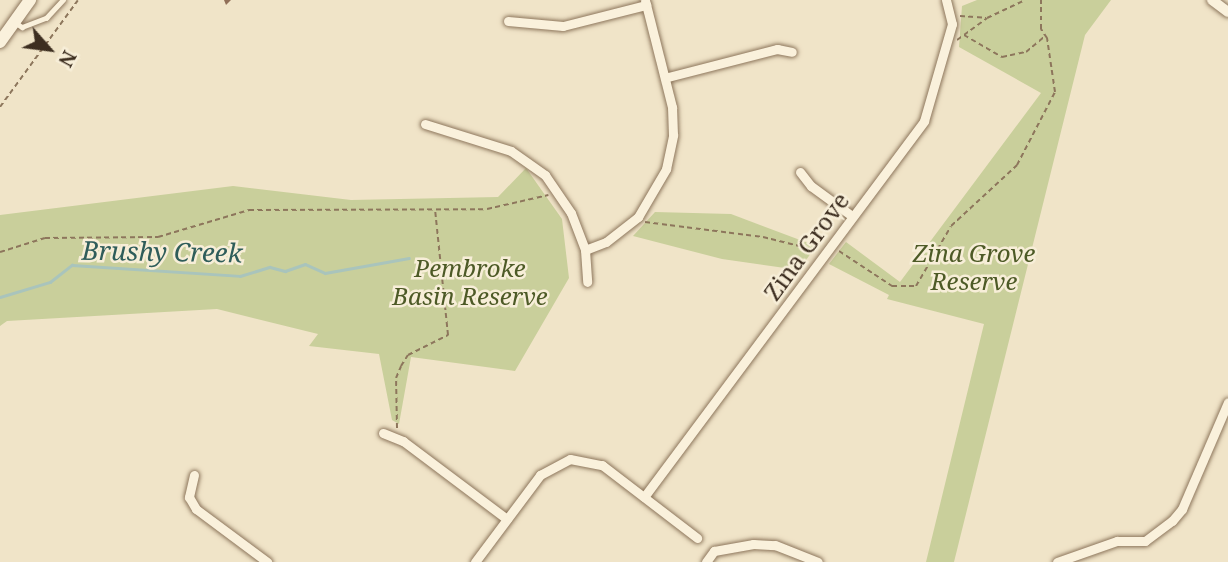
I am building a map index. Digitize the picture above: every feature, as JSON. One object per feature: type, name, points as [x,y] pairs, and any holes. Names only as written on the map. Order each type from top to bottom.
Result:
[{"type":"main road","points":[[0,42],[30,0]]},
{"type":"street","points":[[946,0],[952,15]]},
{"type":"street","points":[[1212,0],[1228,12]]},
{"type":"street","points":[[508,21],[563,26],[645,3],[668,77],[673,135],[669,158],[660,184],[638,217],[606,242],[585,250]]},
{"type":"street","name":"Zina Grove","points":[[643,497],[924,121],[947,47],[952,15]]},
{"type":"street","points":[[668,77],[777,49],[793,52]]},
{"type":"street","points":[[425,124],[510,151],[531,163],[560,192],[585,250],[587,282]]},
{"type":"street","points":[[800,172],[811,186],[852,216]]},
{"type":"street","points":[[1057,562],[1117,541],[1145,541],[1172,521],[1182,509],[1228,402]]},
{"type":"street","points":[[383,433],[403,442],[507,519]]},
{"type":"street","points":[[475,562],[540,475],[570,458],[602,465],[697,538]]},
{"type":"street","points":[[194,475],[189,497],[196,509],[267,562]]},
{"type":"street","points":[[706,562],[714,551],[753,544],[775,545],[818,562]]},
{"type":"lane","points":[[14,22],[22,27],[46,19],[62,0]]},
{"type":"path","points":[[0,107],[78,0]]},
{"type":"path","points":[[947,47],[987,18],[1025,0]]},
{"type":"path","points":[[638,217],[763,237],[813,250],[831,246],[892,286],[908,288],[920,282],[951,226],[1017,165],[1046,113],[1056,86],[1046,35],[1041,29],[1041,0]]},
{"type":"path","points":[[952,15],[987,18]]},
{"type":"path","points":[[964,35],[984,49],[1013,57],[1046,35]]},
{"type":"path","points":[[0,252],[45,237],[158,237],[249,211],[487,209],[560,192]]},
{"type":"path","points":[[399,419],[396,378],[401,366],[408,355],[448,335],[435,209]]},
{"type":"green space","name":"Zina Grove Reserve","points":[[977,0],[1111,0],[1085,35],[954,562],[926,562],[984,324],[887,299],[889,295],[829,264],[846,242],[900,282],[1041,93],[959,47],[962,6]]},
{"type":"green space","name":"Pembroke Basin Reserve","points":[[526,168],[562,219],[569,278],[515,371],[411,357],[399,424],[392,420],[379,354],[309,346],[318,334],[217,309],[7,321],[0,326],[0,215],[233,186],[351,200],[498,197]]},
{"type":"green space","points":[[655,212],[731,214],[816,246],[799,270],[722,259],[633,236]]},
{"type":"waterway","name":"Brushy Creek","points":[[0,297],[50,282],[72,265],[240,276],[270,267],[285,271],[305,264],[325,273],[409,258]]}]
